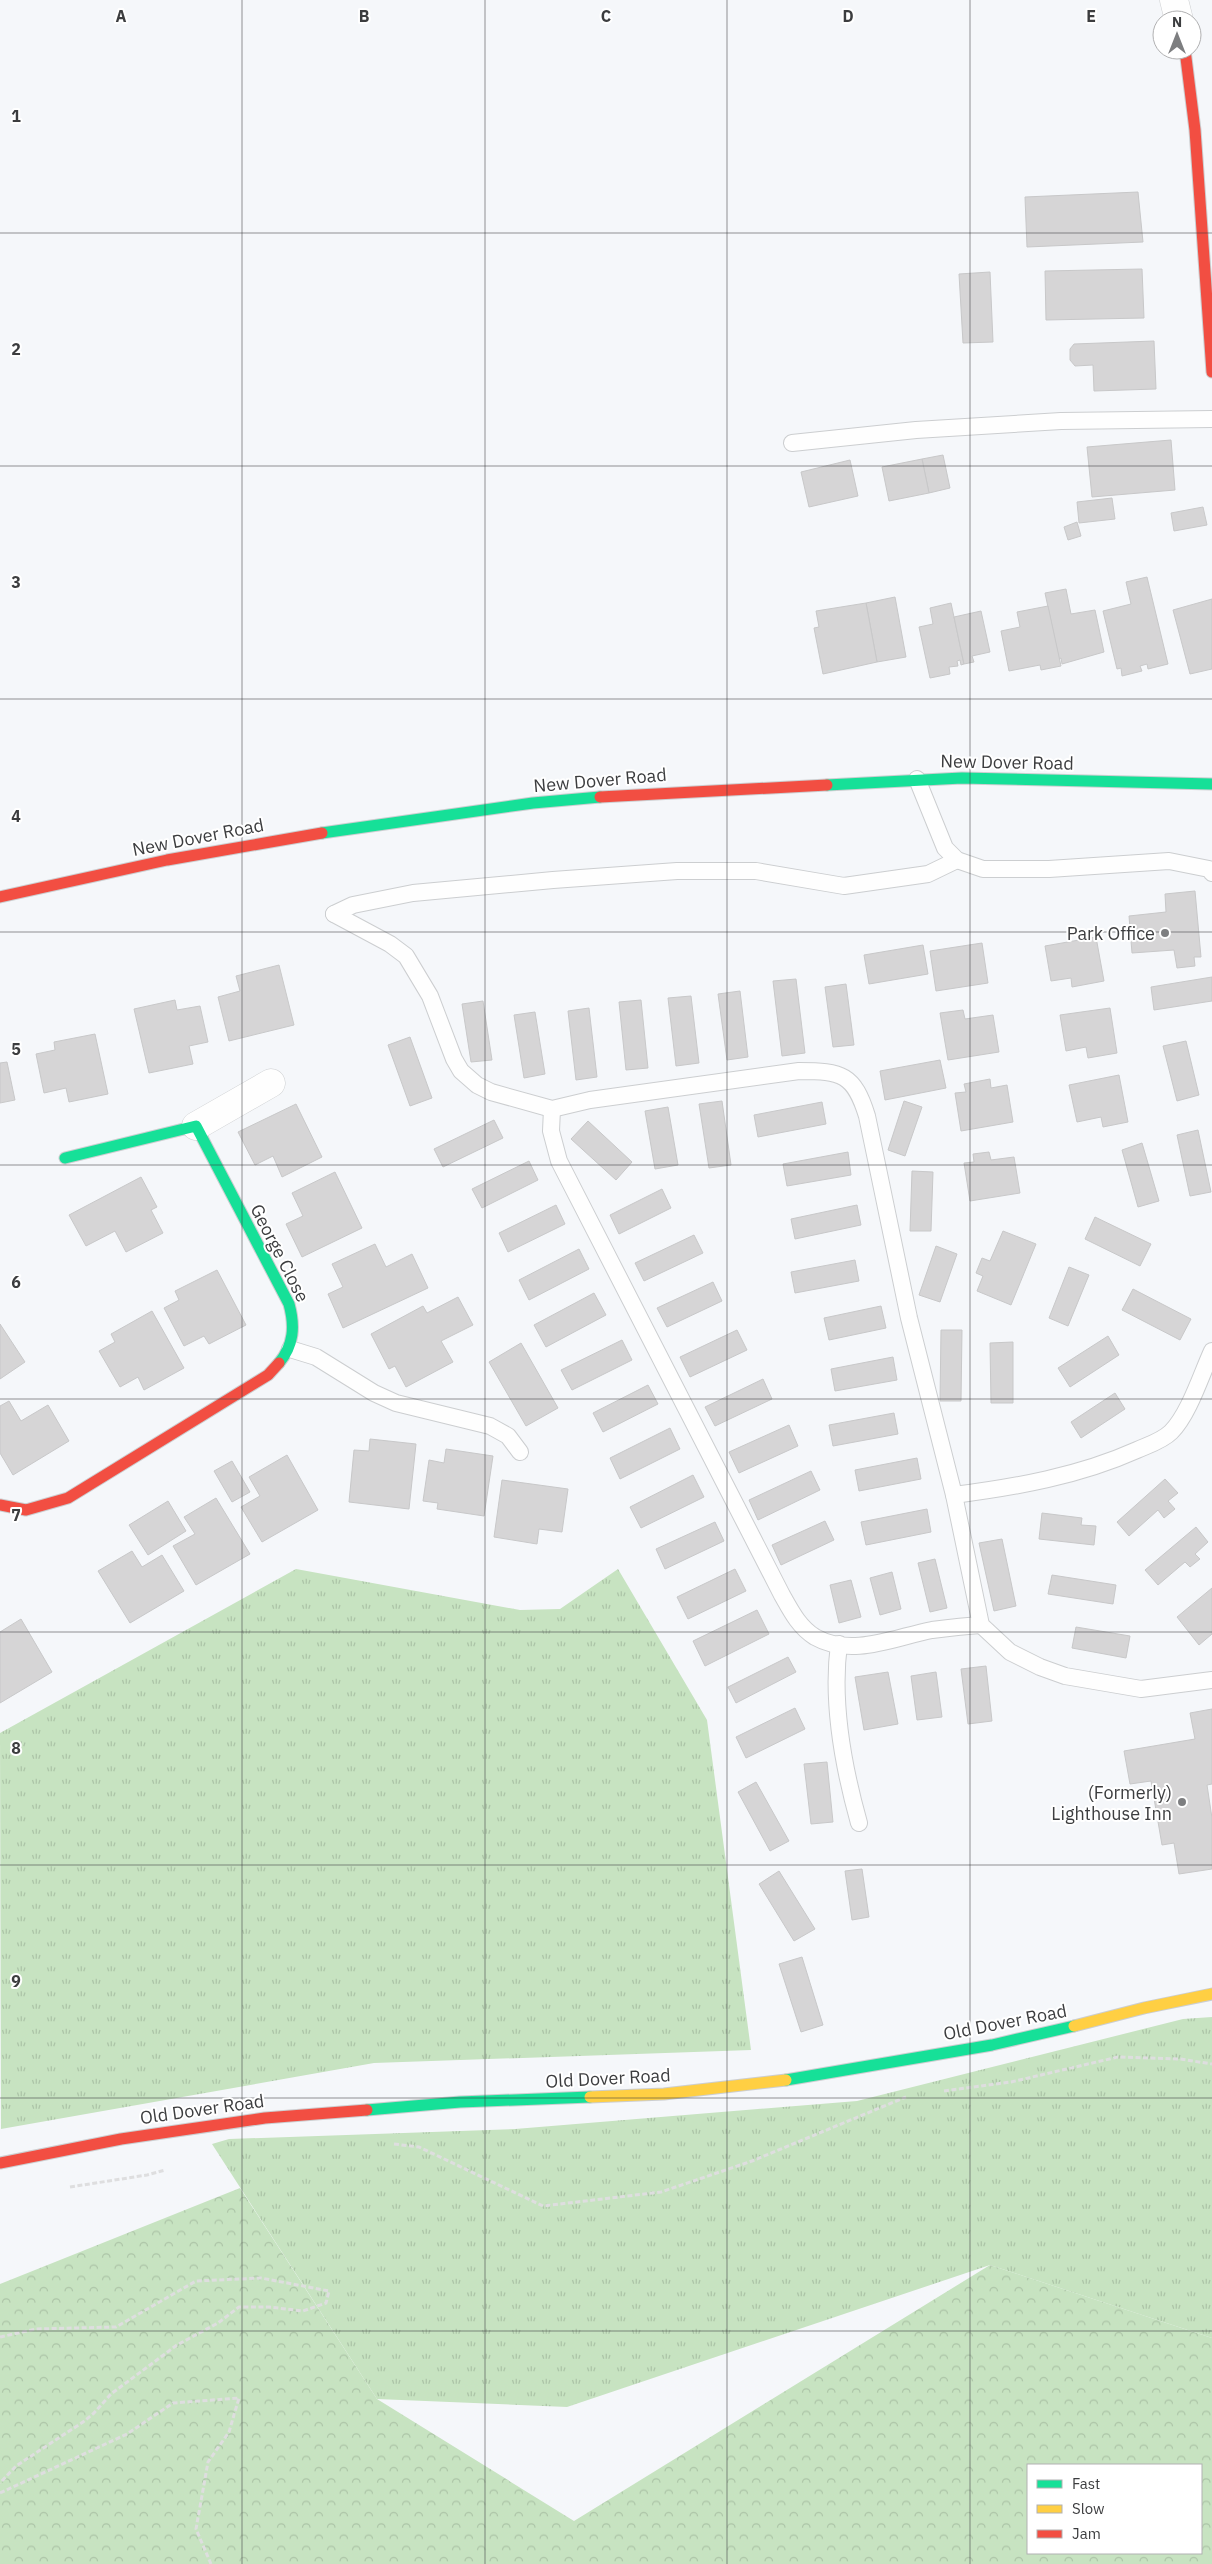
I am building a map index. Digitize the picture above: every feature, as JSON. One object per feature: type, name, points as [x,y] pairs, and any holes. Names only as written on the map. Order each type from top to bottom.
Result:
[{"type":"street","points":[[1185,60],[1195,130],[1212,372]]},
{"type":"street","name":"New Dover Road","points":[[0,897],[167,860],[269,840],[414,818],[533,803],[634,794],[917,779],[962,778],[1212,784]]},
{"type":"street","points":[[65,1158],[196,1126],[271,1083]]},
{"type":"street","name":"George Close","points":[[196,1126],[289,1304],[294,1321],[290,1349]]},
{"type":"street","points":[[0,1505],[12,1510],[33,1510],[68,1498],[268,1375],[290,1349]]},
{"type":"street","name":"Old Dover Road","points":[[0,2163],[121,2139],[265,2118],[460,2102],[664,2094],[781,2081],[992,2045],[1144,2008],[1212,1994]]},
{"type":"lane","points":[[792,443],[916,430],[1061,420],[1212,419]]},
{"type":"lane","points":[[917,779],[945,848],[957,860],[983,869],[1049,869],[1169,862],[1192,864],[1209,869],[1212,873]]},
{"type":"lane","points":[[957,860],[928,874],[844,886],[756,871],[677,871],[413,893],[353,905],[334,914],[390,944],[406,956],[430,996],[454,1059],[468,1078],[491,1092],[552,1109],[590,1100],[799,1071],[822,1071],[840,1075],[852,1082],[861,1097],[867,1116],[909,1318],[954,1495],[982,1625],[1010,1652],[1032,1664],[1065,1676],[1141,1688],[1212,1680]]},
{"type":"lane","points":[[552,1109],[551,1132],[559,1162],[782,1595],[802,1626],[815,1636],[839,1644],[879,1644],[930,1630],[982,1625]]},
{"type":"lane","points":[[290,1349],[316,1357],[374,1393],[396,1404],[490,1426],[508,1436],[520,1452]]},
{"type":"lane","points":[[954,1495],[988,1490],[1089,1469],[1157,1441],[1170,1432],[1180,1419],[1212,1351]]},
{"type":"lane","points":[[839,1644],[835,1670],[837,1706],[848,1780],[859,1823]]},
{"type":"path","points":[[936,2092],[1012,2082],[1118,2057],[1180,2059],[1212,2064]]},
{"type":"path","points":[[390,2144],[419,2147],[543,2206],[661,2192],[752,2162],[908,2096]]},
{"type":"path","points":[[147,2175],[173,2167]]},
{"type":"path","points":[[0,2336],[36,2329],[116,2327],[196,2282],[261,2278],[329,2291],[326,2303],[303,2311],[269,2307],[238,2307],[218,2323],[177,2345],[111,2394],[83,2422],[16,2466],[0,2483]]},
{"type":"path","points":[[0,2493],[127,2434],[173,2404],[238,2398],[229,2432],[208,2462],[196,2529],[212,2564]]},
{"type":"green space","points":[[296,1569],[520,1610],[560,1609],[618,1569],[707,1720],[751,2050],[374,2063],[1,2129],[0,1733]]},
{"type":"green space","points":[[1212,2017],[1212,2338],[990,2265],[567,2407],[377,2399],[212,2144],[229,2139],[515,2129],[857,2101],[1183,2019]]},
{"type":"green space","points":[[240,2188],[377,2399],[574,2521],[990,2265],[1212,2338],[1212,2564],[0,2564],[0,2284]]},
{"type":"building","points":[[1138,192],[1143,242],[1027,247],[1025,197]]},
{"type":"building","points":[[1142,269],[1144,318],[1046,320],[1045,271]]},
{"type":"building","points":[[990,272],[993,342],[963,343],[959,274]]},
{"type":"building","points":[[1154,341],[1156,389],[1094,391],[1093,365],[1075,366],[1070,360],[1070,349],[1074,344]]},
{"type":"building","points":[[1171,440],[1175,490],[1092,497],[1087,447]]},
{"type":"building","points":[[943,455],[950,488],[929,493],[922,459]]},
{"type":"building","points":[[922,459],[929,493],[889,501],[882,467]]},
{"type":"building","points":[[850,460],[858,496],[809,507],[801,472]]},
{"type":"building","points":[[1112,498],[1115,519],[1079,523],[1077,502]]},
{"type":"building","points":[[1203,507],[1207,525],[1174,531],[1171,513]]},
{"type":"building","points":[[1077,522],[1081,536],[1068,540],[1064,527]]},
{"type":"building","points":[[1147,577],[1168,664],[1148,669],[1147,664],[1140,666],[1142,671],[1122,676],[1121,668],[1117,669],[1103,611],[1131,604],[1126,582]]},
{"type":"building","points":[[1066,589],[1071,614],[1095,610],[1104,652],[1062,664],[1061,658],[1059,659],[1045,593]]},
{"type":"building","points":[[895,597],[906,657],[877,662],[866,603]]},
{"type":"building","points":[[1212,599],[1212,669],[1190,674],[1173,610]]},
{"type":"building","points":[[866,603],[877,662],[823,674],[814,628],[819,627],[816,611]]},
{"type":"building","points":[[951,603],[964,664],[961,665],[960,660],[957,661],[958,666],[949,667],[950,674],[930,678],[919,627],[933,624],[930,608]]},
{"type":"building","points":[[1048,606],[1061,666],[1041,670],[1040,665],[1009,671],[1001,631],[1020,627],[1017,612]]},
{"type":"building","points":[[981,611],[990,652],[972,656],[974,662],[964,664],[954,617]]},
{"type":"building","name":"Park Office","points":[[1195,891],[1201,957],[1194,957],[1195,966],[1177,968],[1174,950],[1132,953],[1129,916],[1166,912],[1165,894]]},
{"type":"building","points":[[1096,937],[1104,981],[1072,987],[1071,978],[1051,981],[1045,946]]},
{"type":"building","points":[[982,943],[988,983],[936,991],[930,951]]},
{"type":"building","points":[[923,945],[928,974],[869,984],[864,955]]},
{"type":"building","points":[[279,965],[294,1025],[229,1041],[218,997],[240,991],[236,976]]},
{"type":"building","points":[[1212,977],[1212,1001],[1154,1010],[1151,987]]},
{"type":"building","points":[[796,979],[805,1053],[782,1056],[773,981]]},
{"type":"building","points":[[846,984],[854,1045],[833,1047],[825,987]]},
{"type":"building","points":[[740,991],[748,1057],[727,1060],[718,994]]},
{"type":"building","points":[[691,996],[699,1063],[676,1066],[668,998]]},
{"type":"building","points":[[175,1000],[177,1010],[200,1006],[208,1042],[189,1046],[193,1064],[149,1073],[134,1009]]},
{"type":"building","points":[[641,1000],[648,1068],[626,1070],[619,1002]]},
{"type":"building","points":[[483,1001],[492,1060],[471,1062],[462,1004]]},
{"type":"building","points":[[589,1008],[597,1077],[576,1080],[568,1011]]},
{"type":"building","points":[[1110,1008],[1117,1053],[1088,1058],[1086,1047],[1066,1051],[1060,1015]]},
{"type":"building","points":[[963,1010],[965,1019],[993,1015],[999,1052],[948,1060],[940,1013]]},
{"type":"building","points":[[535,1012],[545,1074],[524,1078],[514,1015]]},
{"type":"building","points":[[95,1034],[108,1094],[69,1102],[66,1088],[44,1093],[36,1054],[55,1050],[54,1042]]},
{"type":"building","points":[[410,1037],[432,1098],[410,1106],[388,1045]]},
{"type":"building","points":[[1186,1041],[1199,1095],[1177,1101],[1163,1046]]},
{"type":"building","points":[[940,1060],[946,1088],[885,1100],[880,1071]]},
{"type":"building","points":[[7,1062],[15,1100],[0,1103],[0,1063]]},
{"type":"building","points":[[1119,1075],[1128,1122],[1103,1127],[1101,1117],[1077,1122],[1069,1085]]},
{"type":"building","points":[[990,1079],[991,1088],[1007,1085],[1013,1122],[961,1131],[955,1093],[966,1092],[964,1084]]},
{"type":"building","points":[[722,1101],[731,1165],[709,1168],[699,1104]]},
{"type":"building","points":[[904,1101],[922,1107],[905,1156],[888,1150]]},
{"type":"building","points":[[822,1102],[826,1124],[758,1137],[754,1115]]},
{"type":"building","points":[[296,1104],[322,1157],[282,1177],[273,1156],[255,1165],[238,1132]]},
{"type":"building","points":[[668,1107],[678,1165],[655,1169],[645,1111]]},
{"type":"building","points":[[494,1120],[503,1138],[443,1167],[434,1149]]},
{"type":"building","points":[[588,1121],[632,1162],[616,1180],[571,1139]]},
{"type":"building","points":[[1198,1130],[1211,1192],[1190,1196],[1177,1135]]},
{"type":"building","points":[[1142,1143],[1159,1201],[1138,1207],[1122,1150]]},
{"type":"building","points":[[848,1152],[851,1175],[787,1186],[783,1164]]},
{"type":"building","points":[[989,1152],[991,1160],[1014,1157],[1020,1193],[970,1201],[964,1163],[974,1162],[973,1154]]},
{"type":"building","points":[[529,1161],[538,1180],[482,1208],[472,1189]]},
{"type":"building","points":[[912,1171],[933,1172],[931,1231],[910,1231]]},
{"type":"building","points":[[335,1172],[362,1228],[302,1257],[286,1224],[303,1216],[292,1193]]},
{"type":"building","points":[[141,1177],[157,1207],[151,1210],[163,1233],[126,1252],[115,1231],[86,1246],[69,1215]]},
{"type":"building","points":[[662,1189],[671,1208],[619,1234],[610,1215]]},
{"type":"building","points":[[556,1205],[565,1224],[508,1252],[499,1233]]},
{"type":"building","points":[[857,1205],[861,1225],[795,1239],[791,1219]]},
{"type":"building","points":[[1095,1217],[1151,1244],[1140,1266],[1085,1239]]},
{"type":"building","points":[[1003,1231],[1036,1244],[1011,1305],[977,1291],[983,1276],[976,1273],[982,1258],[990,1261]]},
{"type":"building","points":[[694,1235],[703,1253],[644,1281],[635,1263]]},
{"type":"building","points":[[375,1244],[386,1267],[412,1254],[428,1288],[343,1328],[328,1294],[343,1287],[332,1264]]},
{"type":"building","points":[[936,1246],[957,1254],[940,1302],[919,1295]]},
{"type":"building","points":[[579,1249],[589,1269],[529,1300],[519,1280]]},
{"type":"building","points":[[855,1260],[859,1281],[795,1293],[791,1272]]},
{"type":"building","points":[[1069,1267],[1089,1275],[1068,1326],[1049,1318]]},
{"type":"building","points":[[217,1270],[246,1325],[209,1344],[204,1336],[184,1346],[164,1308],[179,1300],[175,1291]]},
{"type":"building","points":[[713,1282],[722,1301],[667,1327],[657,1308]]},
{"type":"building","points":[[1133,1289],[1191,1319],[1180,1340],[1122,1310]]},
{"type":"building","points":[[594,1293],[606,1315],[546,1347],[534,1325]]},
{"type":"building","points":[[458,1297],[473,1325],[441,1341],[453,1362],[406,1387],[395,1366],[389,1369],[371,1334],[423,1306],[427,1313]]},
{"type":"building","points":[[881,1306],[886,1328],[829,1340],[824,1318]]},
{"type":"building","points":[[152,1311],[184,1368],[144,1390],[138,1377],[120,1387],[99,1351],[115,1342],[111,1334]]},
{"type":"building","points":[[0,1324],[25,1362],[0,1379]]},
{"type":"building","points":[[737,1330],[747,1350],[690,1377],[680,1357]]},
{"type":"building","points":[[941,1330],[962,1330],[961,1401],[940,1401]]},
{"type":"building","points":[[1108,1336],[1119,1355],[1070,1387],[1058,1368]]},
{"type":"building","points":[[622,1340],[632,1360],[572,1390],[561,1370]]},
{"type":"building","points":[[1013,1342],[1013,1403],[991,1403],[990,1343]]},
{"type":"building","points":[[521,1343],[558,1408],[526,1426],[489,1362]]},
{"type":"building","points":[[893,1357],[897,1380],[835,1391],[831,1369]]},
{"type":"building","points":[[763,1379],[772,1399],[715,1426],[705,1407]]},
{"type":"building","points":[[648,1385],[658,1404],[603,1432],[593,1413]]},
{"type":"building","points":[[1115,1393],[1125,1409],[1081,1438],[1071,1422]]},
{"type":"building","points":[[9,1401],[21,1421],[48,1405],[69,1441],[13,1475],[0,1453],[0,1406]]},
{"type":"building","points":[[894,1413],[898,1434],[833,1446],[829,1425]]},
{"type":"building","points":[[789,1425],[798,1446],[739,1473],[729,1452]]},
{"type":"building","points":[[670,1428],[680,1449],[620,1479],[610,1458]]},
{"type":"building","points":[[370,1439],[416,1444],[409,1509],[349,1502],[354,1450],[369,1451]]},
{"type":"building","points":[[446,1449],[493,1456],[484,1516],[437,1509],[438,1503],[423,1501],[429,1460],[444,1463]]},
{"type":"building","points":[[287,1455],[318,1510],[262,1542],[241,1507],[260,1496],[249,1477]]},
{"type":"building","points":[[917,1458],[921,1479],[859,1491],[855,1470]]},
{"type":"building","points":[[232,1461],[250,1492],[232,1502],[214,1471]]},
{"type":"building","points":[[811,1471],[820,1490],[758,1520],[749,1500]]},
{"type":"building","points":[[693,1475],[704,1497],[641,1528],[630,1507]]},
{"type":"building","points":[[1165,1479],[1178,1493],[1168,1501],[1175,1509],[1164,1518],[1158,1510],[1129,1536],[1117,1522]]},
{"type":"building","points":[[502,1480],[568,1489],[562,1532],[539,1529],[537,1544],[494,1537]]},
{"type":"building","points":[[216,1498],[250,1554],[196,1585],[173,1546],[195,1534],[184,1517]]},
{"type":"building","points":[[168,1501],[186,1531],[148,1555],[129,1525]]},
{"type":"building","points":[[927,1509],[931,1532],[866,1545],[861,1522]]},
{"type":"building","points":[[1042,1513],[1082,1518],[1081,1525],[1096,1526],[1094,1545],[1039,1539]]},
{"type":"building","points":[[825,1521],[834,1540],[781,1565],[772,1545]]},
{"type":"building","points":[[715,1522],[724,1541],[665,1569],[656,1549]]},
{"type":"building","points":[[1196,1527],[1208,1542],[1195,1554],[1200,1559],[1190,1567],[1185,1562],[1158,1585],[1145,1570]]},
{"type":"building","points":[[1002,1539],[1016,1606],[994,1611],[979,1543]]},
{"type":"building","points":[[132,1551],[142,1567],[162,1555],[184,1591],[130,1623],[98,1571]]},
{"type":"building","points":[[935,1559],[947,1608],[930,1612],[918,1563]]},
{"type":"building","points":[[735,1569],[746,1591],[688,1619],[677,1597]]},
{"type":"building","points":[[892,1572],[901,1609],[880,1615],[870,1578]]},
{"type":"building","points":[[1052,1575],[1116,1585],[1113,1604],[1048,1594]]},
{"type":"building","points":[[851,1580],[861,1617],[839,1623],[830,1585]]},
{"type":"building","points":[[1212,1588],[1212,1634],[1199,1645],[1177,1617]]},
{"type":"building","points":[[757,1610],[769,1634],[705,1666],[693,1641]]},
{"type":"building","points":[[21,1619],[52,1672],[0,1703],[0,1632]]},
{"type":"building","points":[[1076,1627],[1130,1636],[1126,1658],[1072,1648]]},
{"type":"building","points":[[788,1657],[796,1672],[736,1703],[728,1687]]},
{"type":"building","points":[[986,1666],[992,1721],[968,1724],[961,1669]]},
{"type":"building","points":[[888,1672],[898,1724],[864,1730],[855,1677]]},
{"type":"building","points":[[936,1672],[942,1717],[917,1720],[911,1676]]},
{"type":"building","points":[[795,1708],[805,1729],[746,1758],[736,1737]]},
{"type":"building","name":"(Formerly) Lighthouse Inn","points":[[1212,1709],[1212,1784],[1207,1785],[1212,1818],[1212,1869],[1179,1874],[1174,1843],[1162,1845],[1151,1781],[1130,1784],[1124,1751],[1195,1739],[1190,1713]]},
{"type":"building","points":[[827,1762],[833,1822],[811,1824],[804,1764]]},
{"type":"building","points":[[756,1782],[789,1841],[770,1851],[738,1792]]},
{"type":"building","points":[[862,1869],[869,1917],[852,1920],[845,1871]]},
{"type":"building","points":[[779,1871],[815,1929],[794,1941],[759,1884]]},
{"type":"building","points":[[802,1957],[823,2025],[801,2032],[779,1964]]},
{"type":"traffic: fast","points":[[827,785],[962,778],[1212,784]]},
{"type":"traffic: fast","points":[[322,833],[533,803],[600,797]]},
{"type":"traffic: fast","points":[[65,1158],[196,1126],[289,1304],[292,1335],[288,1349],[279,1363]]},
{"type":"traffic: fast","points":[[786,2080],[992,2045],[1074,2026]]},
{"type":"traffic: fast","points":[[367,2110],[460,2102],[590,2097]]},
{"type":"traffic: slow","points":[[1074,2026],[1144,2008],[1212,1994]]},
{"type":"traffic: slow","points":[[590,2097],[664,2094],[786,2080]]},
{"type":"traffic: jam","points":[[1186,60],[1195,130],[1212,372]]},
{"type":"traffic: jam","points":[[600,797],[827,785]]},
{"type":"traffic: jam","points":[[0,897],[167,860],[322,833]]},
{"type":"traffic: jam","points":[[0,1505],[26,1510],[68,1498],[268,1375],[279,1363]]},
{"type":"traffic: jam","points":[[0,2163],[121,2139],[265,2118],[367,2110]]},
{"type":"place","name":"Park Office","points":[[1165,933]]},
{"type":"place","name":"(Formerly) Lighthouse Inn","points":[[1182,1802]]}]
